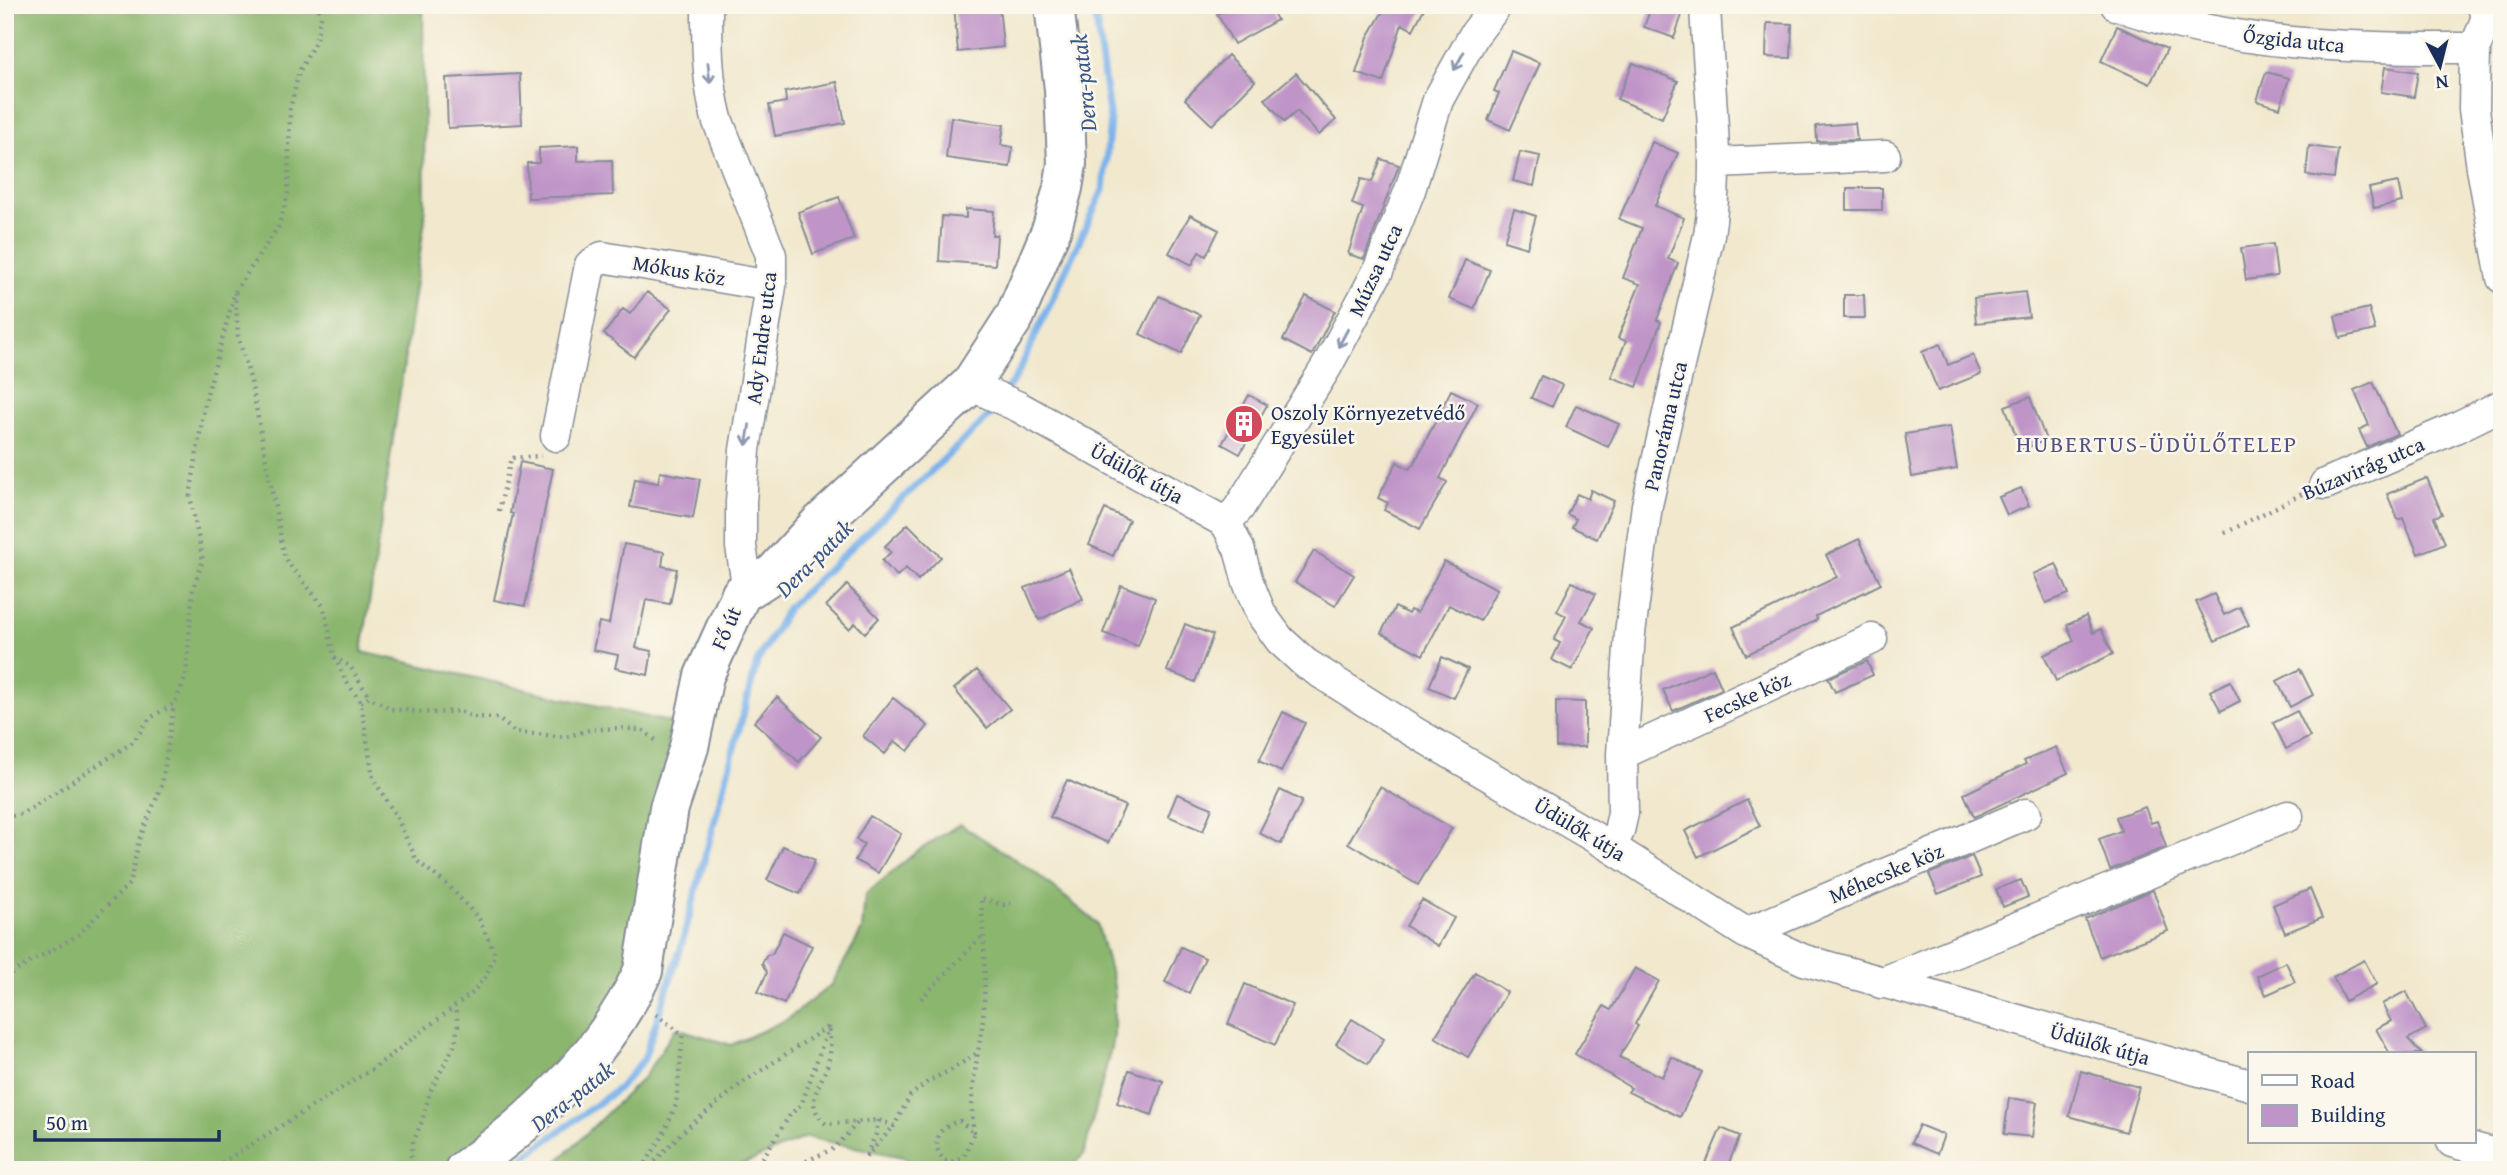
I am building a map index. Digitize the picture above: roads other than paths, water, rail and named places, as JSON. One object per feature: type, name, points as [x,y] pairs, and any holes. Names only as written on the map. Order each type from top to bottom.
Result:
[{"type":"main road","name":"Fő út","points":[[464,1170],[554,1095],[595,1051],[632,995],[643,971],[669,808],[684,761],[704,676],[741,594],[774,573],[796,547],[838,507],[978,389],[1015,316],[1052,228],[1063,188],[1067,139],[1054,5]]},
{"type":"street","name":"Ady Endre utca","points":[[707,5],[706,50],[712,97],[771,255],[771,286],[745,450],[741,547],[747,584],[741,594]]},
{"type":"street","name":"Múzsa utca","points":[[1226,523],[1239,508],[1327,366],[1378,271],[1410,190],[1438,100],[1474,35],[1497,5]]},
{"type":"street","name":"Panoráma utca","points":[[1611,847],[1619,831],[1623,813],[1622,754],[1630,633],[1647,505],[1714,203],[1715,163],[1705,5]]},
{"type":"street","name":"Őzgida utca","points":[[2116,5],[2204,30],[2270,40],[2402,48],[2475,48]]},
{"type":"street","points":[[2490,11],[2475,48],[2474,109],[2502,278]]},
{"type":"street","points":[[1715,163],[1885,156]]},
{"type":"street","name":"Mókus köz","points":[[556,436],[590,265],[602,257],[771,286]]},
{"type":"street","name":"Üdülők útja","points":[[978,389],[1019,407],[1226,523],[1239,549],[1261,614],[1280,640],[1306,663],[1409,729],[1611,847],[1746,933],[1804,960],[2248,1085]]},
{"type":"street","name":"Búzavirág utca","points":[[2325,484],[2502,405]]},
{"type":"street","name":"Fecske köz","points":[[1622,754],[1871,639]]},
{"type":"street","name":"Méhecske köz","points":[[1746,933],[2026,814]]},
{"type":"street","points":[[1881,983],[2288,816]]},
{"type":"street","points":[[2459,1144],[2502,1156]]},
{"type":"waterway","name":"Dera-patak","points":[[1004,393],[1017,375],[1103,190],[1110,121],[1094,5]]},
{"type":"waterway","name":"Dera-patak","points":[[506,1170],[619,1088],[644,1059],[681,947],[757,662],[788,608],[988,417],[996,405]]},
{"type":"place","name":"Oszoly Környezetvédő Egyesület","points":[[1244,424]]},
{"type":"district","name":"HUBERTUS-ÜDÜLŐTELEP","points":[[2157,443]]}]
